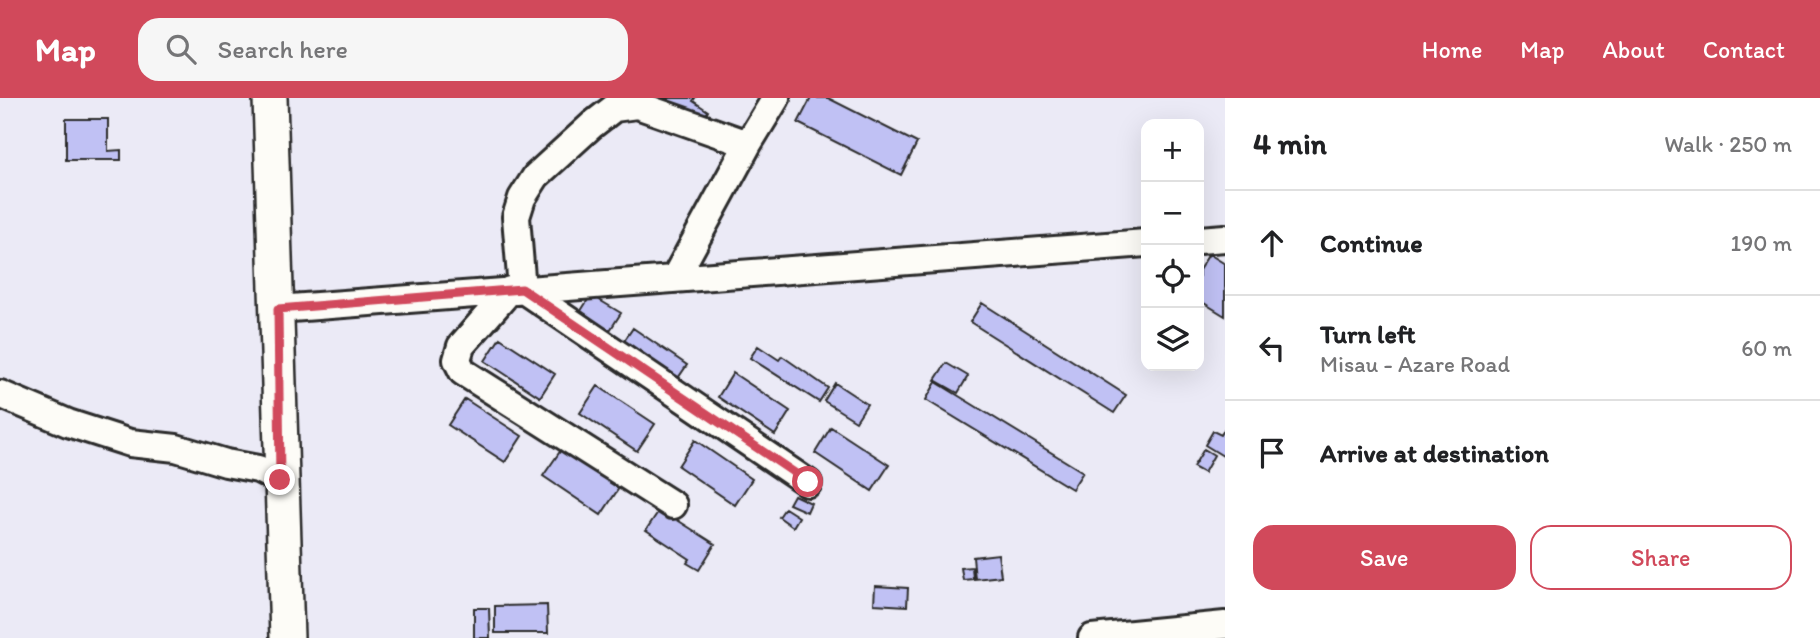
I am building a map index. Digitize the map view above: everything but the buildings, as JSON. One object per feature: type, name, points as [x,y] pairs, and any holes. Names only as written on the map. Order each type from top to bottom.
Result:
[{"type":"main road","points":[[270,98],[286,638]]},
{"type":"street","points":[[675,278],[776,98]]},
{"type":"street","points":[[673,505],[463,372],[457,360],[461,346],[516,290],[516,217],[522,198],[536,176],[614,108],[637,105],[748,144]]},
{"type":"street","points":[[1204,240],[1225,238]]},
{"type":"street","points":[[278,309],[1141,243]]},
{"type":"street","points":[[516,290],[808,482]]},
{"type":"street","points":[[0,394],[68,423],[130,443],[176,447],[226,463],[258,469],[280,480]]},
{"type":"street","points":[[1092,638],[1225,625]]},
{"type":"route","points":[[280,480],[278,309],[522,289],[808,482]]}]
